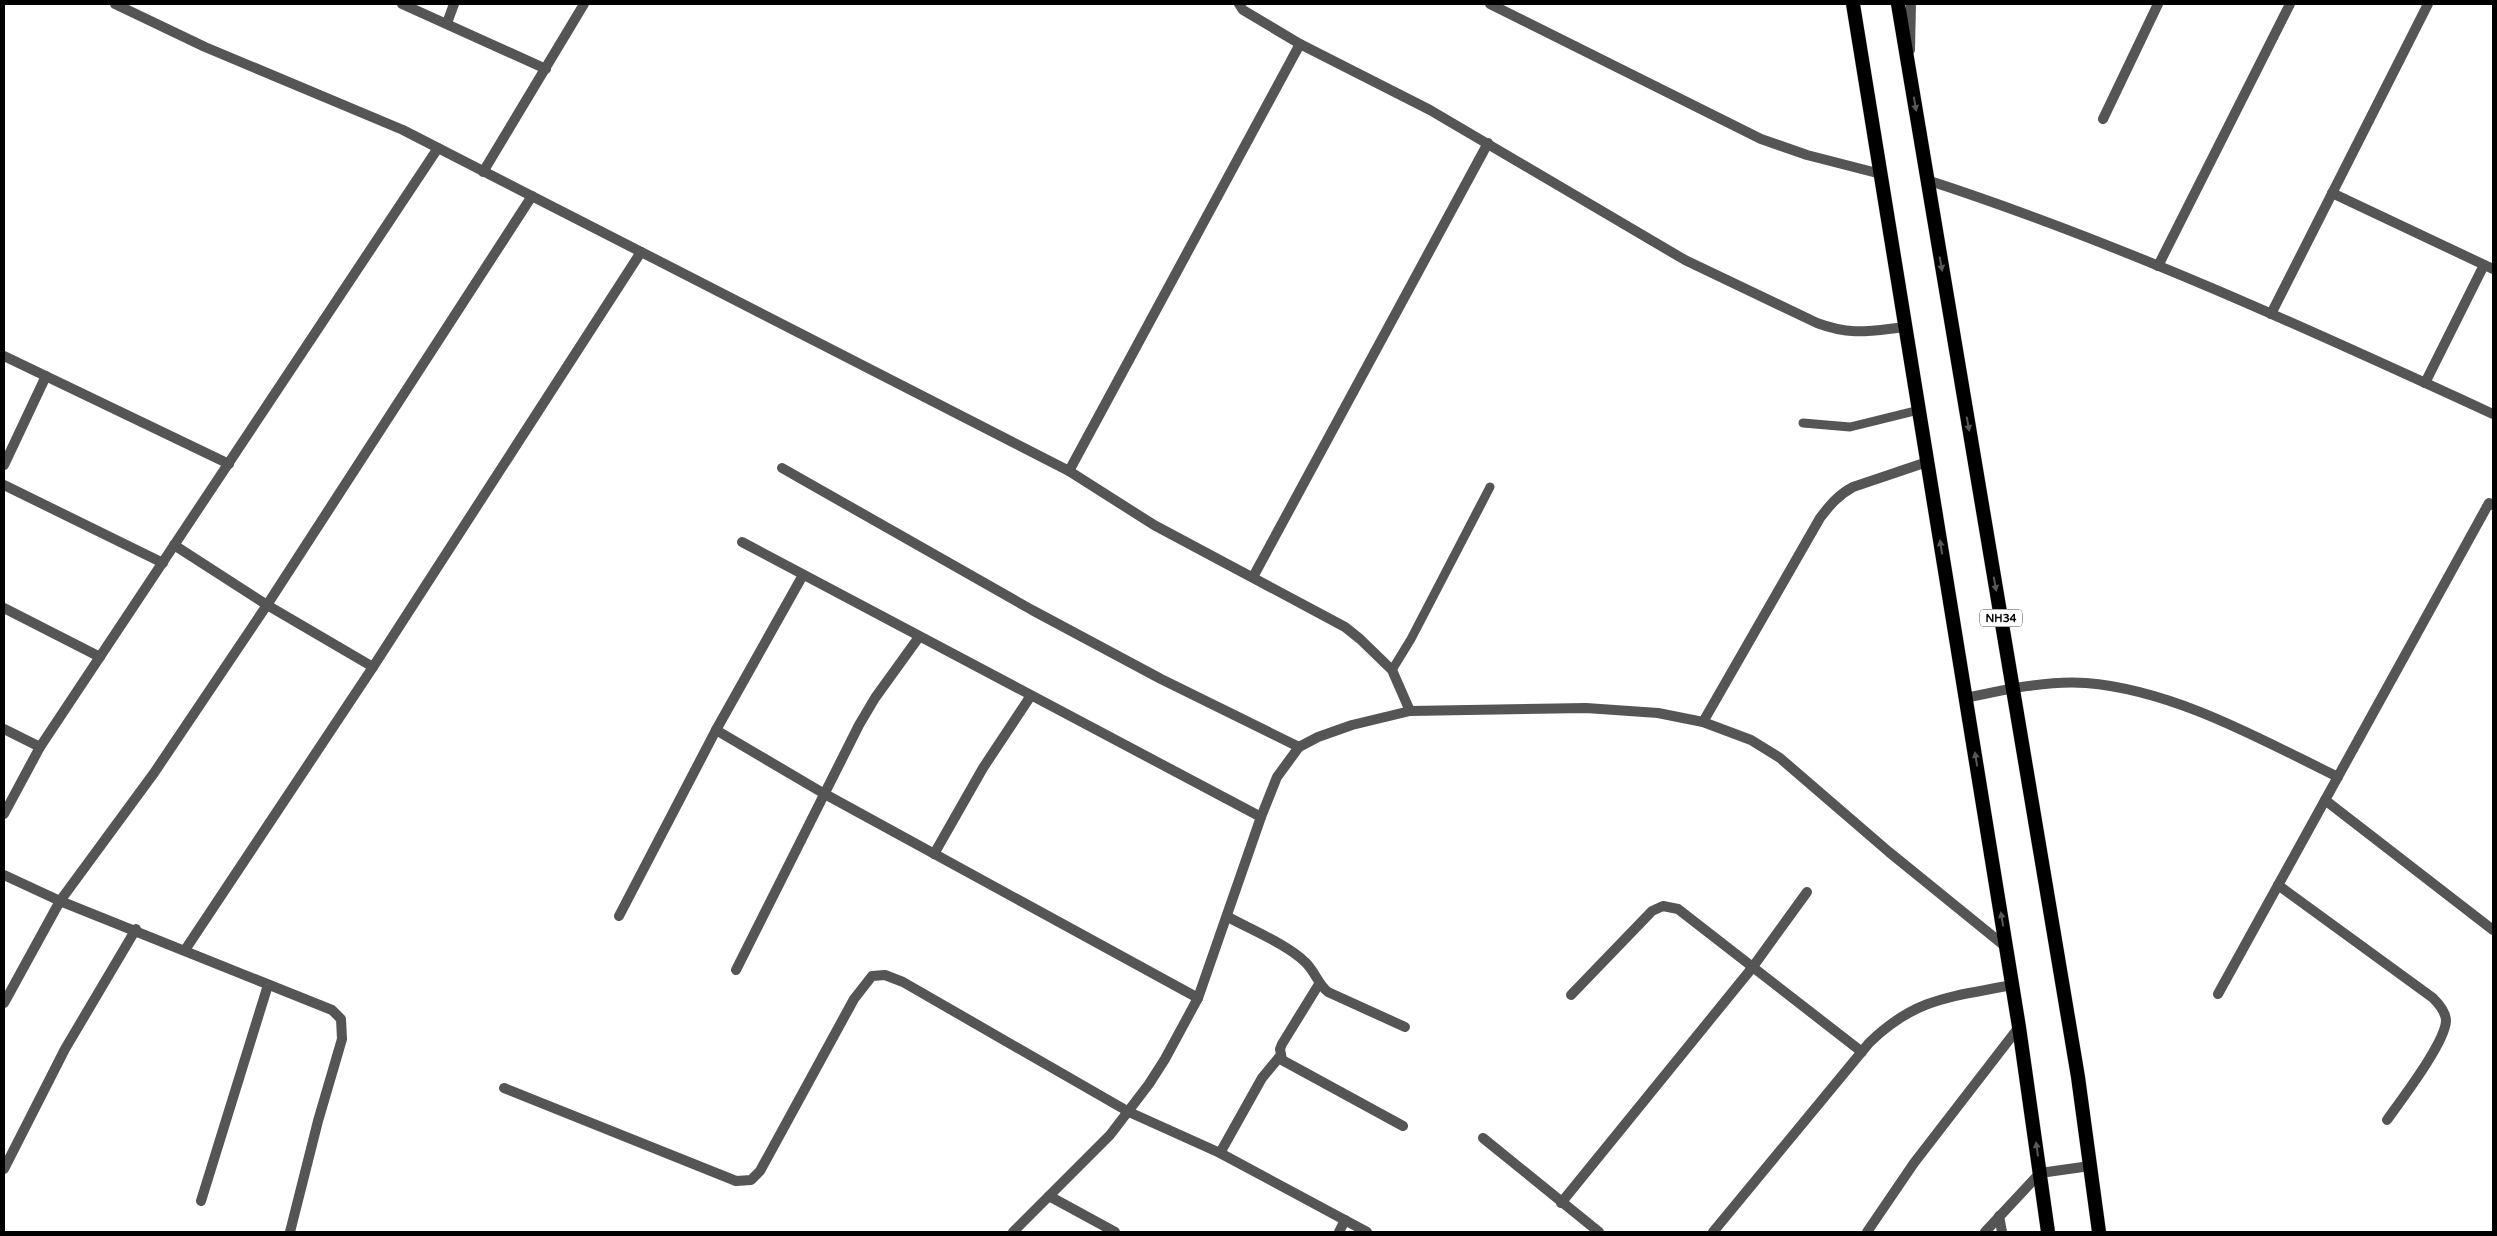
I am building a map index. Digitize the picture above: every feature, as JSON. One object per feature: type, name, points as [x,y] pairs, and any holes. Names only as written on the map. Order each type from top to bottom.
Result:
[{"type":"highway","points":[[1854,4],[2019,1027],[2048,1232]]},
{"type":"highway","name":"NH34","points":[[1898,4],[2078,1077],[2099,1232]]},
{"type":"street","points":[[115,4],[206,47],[403,130],[1068,471],[1154,525],[1345,628],[1360,639],[1392,670],[1410,711]]},
{"type":"street","points":[[402,4],[447,22],[546,69]]},
{"type":"street","points":[[447,22],[454,4]]},
{"type":"street","points":[[483,172],[584,4]]},
{"type":"street","points":[[1239,4],[1243,10],[1300,44],[1430,110],[1685,260],[1817,323],[1840,331],[1854,332],[1905,327]]},
{"type":"street","points":[[1490,4],[1760,139],[1808,155],[1880,174]]},
{"type":"street","points":[[1910,72],[1911,4]]},
{"type":"street","points":[[2103,119],[2158,4]]},
{"type":"street","points":[[2158,266],[2290,4]]},
{"type":"street","points":[[2271,314],[2428,4]]},
{"type":"street","points":[[1068,471],[1300,44]]},
{"type":"street","points":[[1252,577],[1488,143]]},
{"type":"street","points":[[4,814],[40,747],[438,148]]},
{"type":"street","points":[[1927,180],[1978,196],[2158,266],[2271,314],[2493,414]]},
{"type":"street","points":[[2332,193],[2489,267],[2425,383]]},
{"type":"street","points":[[4,1003],[60,901],[154,773],[267,605],[532,196]]},
{"type":"street","points":[[185,950],[373,667],[641,252]]},
{"type":"street","points":[[4,356],[229,464]]},
{"type":"street","points":[[4,465],[46,376]]},
{"type":"street","points":[[1703,722],[1800,552],[1834,501],[1842,493],[1853,487],[1928,462]]},
{"type":"street","points":[[782,468],[1032,610],[1161,679],[1299,747]]},
{"type":"street","points":[[4,485],[163,563]]},
{"type":"street","points":[[2218,994],[2492,502]]},
{"type":"street","points":[[742,542],[1030,697],[1261,818]]},
{"type":"street","points":[[174,545],[267,605],[373,667]]},
{"type":"street","points":[[619,916],[716,730],[803,575]]},
{"type":"street","points":[[4,608],[100,657]]},
{"type":"street","points":[[736,970],[823,793],[875,698],[919,637]]},
{"type":"street","points":[[1966,698],[2013,687],[2084,682],[2125,687],[2152,694],[2245,732],[2338,777]]},
{"type":"street","points":[[934,854],[983,768],[1030,697]]},
{"type":"street","points":[[1013,1232],[1110,1135],[1149,1084],[1198,998],[1277,777],[1299,747],[1318,737],[1352,725],[1410,711],[1586,708],[1658,712],[1703,722],[1751,740],[1780,758],[1889,852],[2006,947]]},
{"type":"street","points":[[4,729],[40,747]]},
{"type":"street","points":[[716,730],[823,793],[1198,998]]},
{"type":"street","points":[[2325,800],[2493,930]]},
{"type":"street","points":[[4,875],[60,901],[332,1010],[341,1019],[343,1027],[342,1039],[318,1121],[290,1232]]},
{"type":"street","points":[[2278,885],[2433,998],[2442,1008],[2446,1019],[2439,1040],[2387,1120]]},
{"type":"street","points":[[1561,1203],[1752,968],[1807,892]]},
{"type":"street","points":[[1571,995],[1652,911],[1663,906],[1678,910],[1862,1052]]},
{"type":"street","points":[[1228,917],[1300,957],[1310,966],[1319,984],[1328,992],[1405,1027]]},
{"type":"street","points":[[4,1169],[65,1049],[136,930]]},
{"type":"street","points":[[504,1088],[736,1181],[751,1180],[760,1170],[854,999],[872,976],[885,975],[903,982],[1128,1112],[1220,1153],[1367,1232]]},
{"type":"street","points":[[1220,1153],[1262,1078],[1280,1055],[1282,1044],[1319,984]]},
{"type":"street","points":[[202,1201],[268,985]]},
{"type":"street","points":[[1713,1232],[1862,1052],[1887,1025],[1906,1012],[1932,1001],[2012,985]]},
{"type":"street","points":[[1866,1232],[1914,1163],[2019,1027]]},
{"type":"street","points":[[1280,1055],[1282,1060],[1288,1065],[1403,1126]]},
{"type":"street","points":[[1483,1138],[1599,1232]]},
{"type":"street","points":[[1985,1232],[2040,1173],[2090,1166]]},
{"type":"street","points":[[1049,1196],[1115,1232]]},
{"type":"street","points":[[1999,1216],[2002,1232]]},
{"type":"street","points":[[1339,1232],[1345,1220]]},
{"type":"lane","points":[[1802,424],[1850,427],[1919,410]]},
{"type":"lane","points":[[1392,670],[1411,639],[1490,487]]}]
